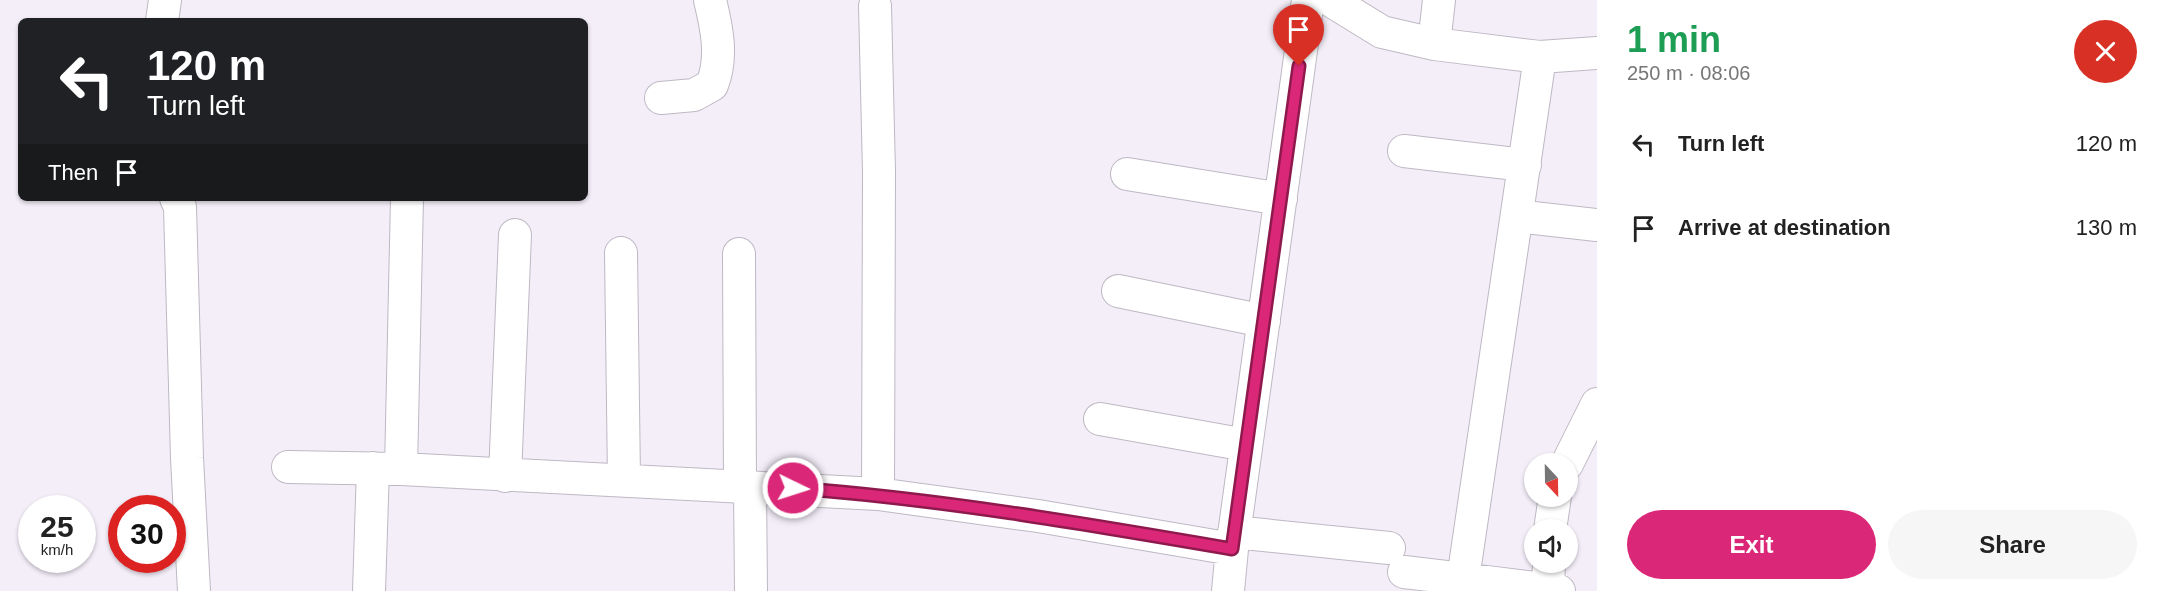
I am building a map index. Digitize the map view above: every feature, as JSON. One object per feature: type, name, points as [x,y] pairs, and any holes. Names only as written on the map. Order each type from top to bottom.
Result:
[{"type":"street","points":[[162,18],[165,0]]},
{"type":"street","points":[[661,98],[694,95],[712,85],[719,67],[717,29],[711,0]]},
{"type":"street","points":[[1228,591],[1308,0]]},
{"type":"street","points":[[1330,0],[1382,32],[1434,44],[1540,57],[1597,53]]},
{"type":"street","points":[[1434,44],[1440,0]]},
{"type":"street","points":[[875,6],[879,172],[878,494]]},
{"type":"street","points":[[1464,579],[1540,57]]},
{"type":"street","points":[[1404,151],[1525,165]]},
{"type":"street","points":[[1127,174],[1281,199]]},
{"type":"street","points":[[177,201],[180,207],[187,459],[194,591]]},
{"type":"street","points":[[369,591],[387,469],[407,201]]},
{"type":"street","points":[[1517,216],[1597,225]]},
{"type":"street","points":[[505,476],[514,235]]},
{"type":"street","points":[[621,253],[624,480]]},
{"type":"street","points":[[739,254],[745,485],[751,591]]},
{"type":"street","points":[[1118,291],[1264,321]]},
{"type":"street","points":[[1572,453],[1597,404]]},
{"type":"street","points":[[1100,419],[1246,445]]},
{"type":"street","points":[[288,467],[387,469],[745,485],[878,494],[1233,541],[1397,560],[1464,579],[1552,581]]},
{"type":"route","points":[[793,488],[878,494],[1038,516],[1232,549],[1299,66]]}]
